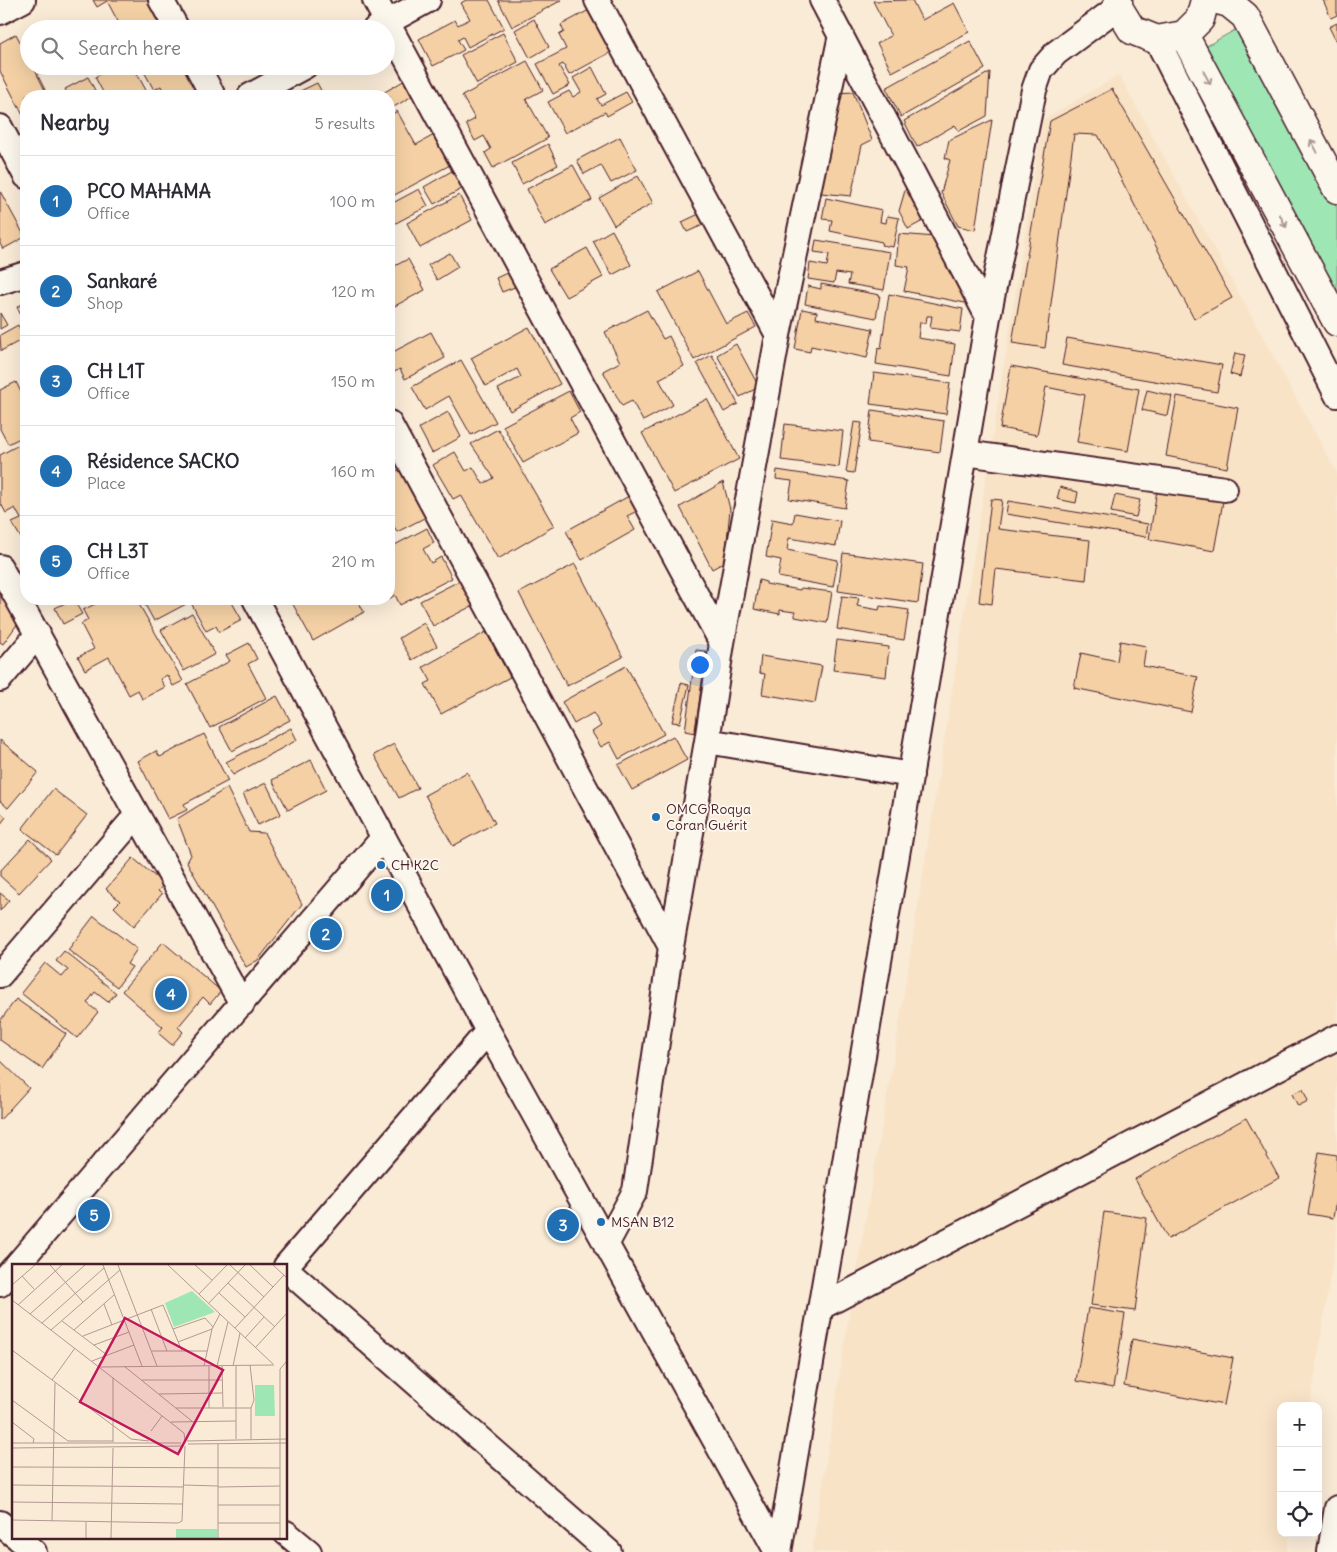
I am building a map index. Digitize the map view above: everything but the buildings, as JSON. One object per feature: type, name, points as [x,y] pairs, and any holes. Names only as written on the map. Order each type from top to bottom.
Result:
[{"type":"main road","points":[[1118,3],[1132,30],[1157,40],[1184,35],[1200,19],[1205,0]]},
{"type":"main road","points":[[1218,0],[1229,3],[1245,16],[1337,189]]},
{"type":"main road","points":[[1184,35],[1337,322]]},
{"type":"street","points":[[0,12],[23,0]]},
{"type":"street","points":[[161,0],[172,20]]},
{"type":"street","points":[[375,0],[380,20]]},
{"type":"street","points":[[390,20],[428,0]]},
{"type":"street","points":[[597,0],[778,335]]},
{"type":"street","points":[[822,0],[988,317]]},
{"type":"street","points":[[778,1552],[988,317],[1034,90],[1041,70],[1056,53],[1118,3]]},
{"type":"street","points":[[606,1245],[635,1191],[671,947],[722,643],[778,335],[840,35]]},
{"type":"street","points":[[1157,40],[1337,395]]},
{"type":"street","points":[[395,50],[722,643]]},
{"type":"street","points":[[202,75],[210,90]]},
{"type":"street","points":[[261,90],[288,75]]},
{"type":"street","points":[[0,127],[20,165]]},
{"type":"street","points":[[0,282],[20,276]]},
{"type":"street","points":[[965,453],[1225,488]]},
{"type":"street","points":[[397,458],[671,947]]},
{"type":"street","points":[[0,567],[20,602]]},
{"type":"street","points":[[22,605],[136,816],[242,1004]]},
{"type":"street","points":[[258,605],[488,1031],[778,1552]]},
{"type":"street","points":[[0,678],[38,634]]},
{"type":"street","points":[[707,741],[911,775]]},
{"type":"street","points":[[0,975],[136,816]]},
{"type":"street","points":[[18,1264],[384,838]]},
{"type":"street","points":[[288,1265],[488,1031]]},
{"type":"street","points":[[821,1307],[1337,1037]]},
{"type":"street","points":[[288,1269],[583,1541],[609,1552]]},
{"type":"street","points":[[0,1284],[12,1270]]},
{"type":"street","points":[[1330,1552],[1337,1508]]},
{"type":"street","points":[[0,1523],[12,1533]]},
{"type":"street","points":[[288,1534],[309,1552]]},
{"type":"street","points":[[20,1540],[34,1552]]},
{"type":"street","points":[[39,1552],[49,1540]]},
{"type":"shaded area","points":[[1119,75],[1337,473],[1337,1233],[1311,1402],[1277,1402],[1277,1537],[1289,1537],[1287,1552],[812,1552],[848,1321],[895,1050],[1043,120]]},
{"type":"green space","points":[[1242,26],[1337,207],[1337,301],[1203,48]]},
{"type":"place","name":"OMCG Roqya Coran Guérit","points":[[656,817]]},
{"type":"place","name":"CH K2C","points":[[381,865]]},
{"type":"place","name":"PCO MAHAMA","points":[[387,895]]},
{"type":"place","name":"Sankaré","points":[[326,934]]},
{"type":"place","name":"Résidence SACKO","points":[[171,994]]},
{"type":"place","name":"CH L3T","points":[[94,1215]]},
{"type":"place","name":"MSAN B12","points":[[601,1222]]},
{"type":"place","name":"CH L1T","points":[[563,1225]]}]
